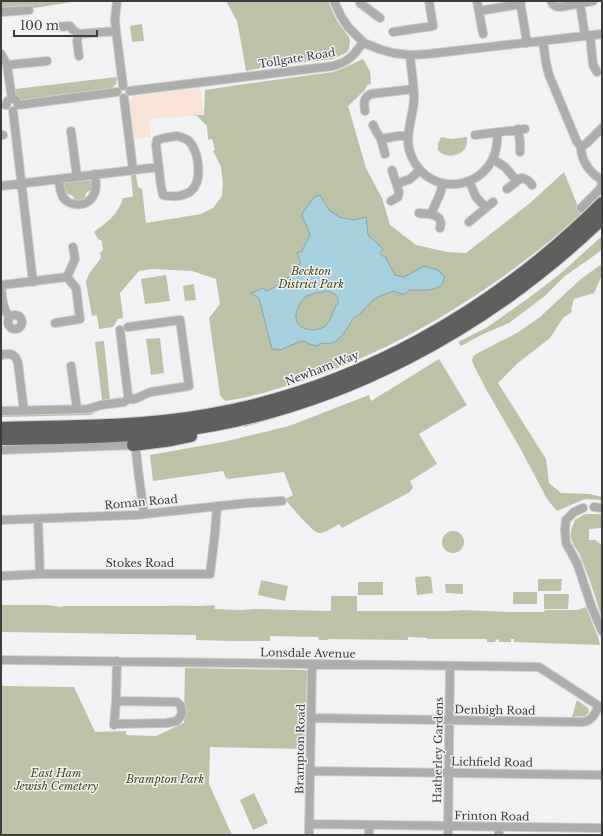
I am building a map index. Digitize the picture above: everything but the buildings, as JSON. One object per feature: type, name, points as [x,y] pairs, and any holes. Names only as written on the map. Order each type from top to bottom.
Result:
[{"type":"highway","name":"Newham Way","points":[[1,428],[138,424],[206,415],[260,403],[318,385],[379,360],[408,346],[448,324],[483,302],[548,252],[602,203]]},
{"type":"highway","points":[[1,439],[79,437],[177,431],[214,425],[293,406],[382,371],[415,355],[476,319],[507,298],[557,259],[602,219]]},
{"type":"highway","points":[[133,445],[172,440],[197,434],[214,425]]},
{"type":"street","points":[[117,1],[115,19],[123,86]]},
{"type":"street","points":[[334,1],[344,22],[364,43],[393,53],[410,55],[428,54],[602,34]]},
{"type":"street","points":[[360,1],[360,3],[380,18]]},
{"type":"street","points":[[393,32],[433,26],[429,1]]},
{"type":"street","points":[[477,1],[483,34]]},
{"type":"street","points":[[551,1],[556,7],[593,1]]},
{"type":"street","points":[[479,11],[521,2],[527,43]]},
{"type":"street","points":[[580,3],[588,35],[593,65],[597,72]]},
{"type":"street","points":[[1,12],[29,10]]},
{"type":"street","points":[[57,27],[70,26],[79,34],[116,30]]},
{"type":"street","points":[[78,56],[77,41],[79,34]]},
{"type":"street","points":[[543,41],[546,63],[550,75],[577,142],[581,147],[581,154],[585,164],[602,180],[599,190],[581,208]]},
{"type":"street","name":"Tollgate Road","points":[[130,91],[333,66],[350,58],[359,46],[364,43]]},
{"type":"street","points":[[1,54],[5,65],[22,183],[33,282]]},
{"type":"street","points":[[410,55],[414,105],[408,136],[410,154],[414,162],[428,178],[443,183],[454,184],[469,181],[483,172],[493,160],[497,148],[497,132]]},
{"type":"street","points":[[5,65],[47,61]]},
{"type":"street","points":[[117,92],[120,86],[126,86],[129,88],[129,94],[124,98]]},
{"type":"street","points":[[365,111],[365,98],[371,94],[413,89]]},
{"type":"street","points":[[10,105],[117,92]]},
{"type":"street","points":[[117,92],[118,96],[124,98]]},
{"type":"street","points":[[124,98],[133,170]]},
{"type":"street","points":[[373,125],[381,138],[384,154]]},
{"type":"street","points":[[581,147],[602,128]]},
{"type":"street","points":[[475,135],[522,129],[520,152]]},
{"type":"street","points":[[72,131],[77,176]]},
{"type":"street","points":[[178,136],[184,138],[189,141],[195,151],[198,171],[194,188],[190,193],[184,195],[168,197],[163,195],[159,167],[156,145],[157,140],[178,136]]},
{"type":"street","points":[[381,138],[408,136]]},
{"type":"street","points":[[493,160],[505,166],[517,181]]},
{"type":"street","points":[[1,186],[159,167]]},
{"type":"street","points":[[392,170],[399,192],[398,197],[392,201]]},
{"type":"street","points":[[397,184],[410,179],[420,170]]},
{"type":"street","points":[[59,179],[61,194],[65,200],[72,204],[80,205],[88,202],[93,197],[96,184],[95,174]]},
{"type":"street","points":[[507,189],[521,178],[528,180],[532,185]]},
{"type":"street","points":[[469,181],[476,197],[486,208]]},
{"type":"street","points":[[431,214],[443,183]]},
{"type":"street","points":[[469,222],[493,202]]},
{"type":"street","points":[[419,213],[431,214],[439,218],[440,228]]},
{"type":"street","points":[[67,277],[75,259],[73,247]]},
{"type":"street","points":[[9,317],[4,310],[2,284],[33,282],[67,277]]},
{"type":"street","points":[[55,323],[80,319],[76,288],[67,277]]},
{"type":"street","points":[[1,411],[88,409],[101,405],[124,402],[128,399],[136,399],[146,393],[189,386],[180,320],[124,328],[128,399]]},
{"type":"street","points":[[1,355],[11,354],[17,359],[24,411]]},
{"type":"street","points":[[71,366],[77,409]]},
{"type":"street","points":[[1,450],[133,445],[136,451],[144,514]]},
{"type":"street","name":"Roman Road","points":[[1,520],[144,514],[248,502],[282,501]]},
{"type":"street","name":"Stokes Road","points":[[1,576],[40,574],[210,574],[217,506]]},
{"type":"street","points":[[583,508],[574,512],[566,520],[566,543],[577,563],[592,608],[602,632]]},
{"type":"street","points":[[38,519],[40,574]]},
{"type":"street","name":"Lonsdale Avenue","points":[[1,660],[538,667],[600,707]]},
{"type":"street","points":[[116,701],[177,702],[180,706],[182,714],[176,721],[114,724],[117,661]]},
{"type":"street","name":"Brampton Road","points":[[309,835],[312,664]]},
{"type":"street","name":"Hatherley Gardens","points":[[448,835],[450,666]]},
{"type":"street","name":"Denbigh Road","points":[[311,718],[585,722],[591,719],[600,707]]},
{"type":"street","name":"Lichfield Road","points":[[310,771],[602,775]]},
{"type":"street","name":"Frinton Road","points":[[310,824],[448,826],[499,831],[601,830]]},
{"type":"street","points":[[369,825],[369,835]]},
{"type":"shaded area","points":[[200,88],[204,115],[149,119],[151,137],[134,139],[129,103],[134,96]]},
{"type":"green space","points":[[1,1],[78,1],[22,10],[1,9]]},
{"type":"green space","points":[[226,1],[328,1],[337,21],[349,37],[349,49],[346,53],[333,59],[266,67],[246,71],[237,21]]},
{"type":"green space","points":[[142,24],[144,41],[132,42],[130,26]]},
{"type":"green space","name":"Beckton District Park","points":[[363,59],[370,71],[371,84],[367,85],[365,90],[348,106],[366,168],[382,198],[390,225],[416,245],[447,252],[466,253],[530,203],[564,172],[581,214],[549,242],[508,273],[448,313],[417,331],[352,362],[318,376],[251,396],[225,401],[220,395],[209,318],[220,304],[216,279],[192,271],[152,269],[139,271],[120,293],[123,317],[118,319],[113,327],[99,329],[97,315],[92,316],[86,282],[89,274],[101,258],[100,253],[103,250],[102,241],[98,239],[94,232],[107,222],[115,213],[123,198],[133,196],[131,175],[136,175],[138,187],[142,189],[146,223],[201,214],[213,208],[222,196],[223,183],[221,167],[213,151],[215,150],[212,139],[208,140],[207,126],[197,116],[193,115],[204,115],[205,90],[333,72]]},
{"type":"green space","points":[[117,77],[116,84],[110,90],[22,100],[16,96],[15,89]]},
{"type":"green space","points":[[441,137],[451,139],[467,137],[466,147],[458,154],[451,156],[441,153],[438,150],[438,143]]},
{"type":"green space","points":[[93,180],[93,192],[88,191],[85,195],[87,199],[84,201],[73,201],[74,197],[69,194],[66,196],[62,183]]},
{"type":"green space","points":[[602,236],[602,250],[565,276],[546,295],[509,323],[481,335],[461,346],[458,342],[486,328],[526,300],[560,274]]},
{"type":"green space","points":[[602,264],[602,275],[594,293],[574,299],[571,310],[572,312],[563,318],[550,338],[518,363],[498,383],[546,459],[549,483],[561,493],[590,494],[602,497],[601,500],[585,499],[557,511],[547,499],[487,391],[472,360],[474,355],[517,333],[540,317],[582,278]]},
{"type":"green space","points":[[166,275],[170,301],[145,304],[141,279]]},
{"type":"green space","points":[[194,284],[196,300],[185,301],[183,286]]},
{"type":"green space","points":[[160,338],[164,373],[151,375],[146,339]]},
{"type":"green space","points":[[455,338],[456,339],[378,380],[341,396],[283,416],[244,427],[243,426],[296,411]]},
{"type":"green space","points":[[104,341],[110,400],[102,400],[95,342]]},
{"type":"green space","points":[[439,359],[467,405],[419,434],[437,464],[410,481],[413,487],[410,492],[342,528],[339,524],[327,531],[319,533],[306,523],[285,499],[293,495],[284,472],[229,479],[226,478],[223,471],[153,481],[150,455],[223,442],[289,426],[369,395],[371,401]]},
{"type":"green space","points":[[117,405],[117,408],[103,409],[91,415],[1,417],[1,414]]},
{"type":"green space","points":[[585,514],[602,514],[602,528],[589,529],[589,540],[595,540],[602,545],[602,618],[590,581],[579,553],[571,538],[571,530],[575,520]]},
{"type":"green space","points":[[453,531],[461,534],[464,542],[461,550],[453,553],[445,550],[442,542],[445,534]]},
{"type":"green space","points":[[415,577],[431,577],[433,593],[417,595]]},
{"type":"green space","points":[[538,579],[562,579],[561,591],[538,591]]},
{"type":"green space","points":[[261,580],[288,586],[285,601],[258,595]]},
{"type":"green space","points":[[358,582],[383,582],[383,595],[358,595]]},
{"type":"green space","points":[[445,584],[463,584],[463,594],[446,593]]},
{"type":"green space","points":[[513,592],[537,592],[537,604],[513,604]]},
{"type":"green space","points":[[544,594],[569,594],[568,609],[544,609]]},
{"type":"green space","points":[[331,596],[357,596],[357,611],[464,610],[544,612],[545,610],[578,610],[586,607],[600,645],[514,642],[514,639],[511,639],[511,642],[499,642],[499,639],[495,642],[487,642],[487,639],[427,639],[408,637],[408,640],[319,640],[318,637],[270,636],[270,641],[230,641],[196,640],[196,635],[1,632],[1,605],[46,605],[62,607],[214,605],[215,609],[329,611],[331,610]]},
{"type":"green space","points":[[185,668],[307,671],[305,749],[210,747],[209,784],[232,835],[1,835],[1,686],[74,687],[95,732],[126,731],[126,735],[156,736],[184,723]]},
{"type":"green space","points":[[577,700],[588,708],[589,712],[585,716],[572,717]]},
{"type":"green space","points":[[254,793],[268,823],[253,830],[240,800]]},
{"type":"water","points":[[320,195],[329,210],[339,217],[354,220],[366,217],[368,235],[382,248],[383,250],[380,252],[382,256],[385,256],[395,275],[404,277],[424,266],[438,270],[444,276],[444,281],[437,288],[409,290],[405,294],[394,291],[380,296],[373,300],[357,317],[355,316],[341,337],[333,343],[320,343],[318,346],[304,341],[280,350],[272,349],[259,298],[251,293],[264,288],[266,291],[281,283],[292,275],[299,266],[300,262],[297,253],[302,251],[310,235],[302,214],[314,197]],"holes":[[[328,291],[337,297],[338,303],[326,325],[315,330],[306,329],[299,325],[296,320],[296,315],[301,302],[307,296],[314,293]]]},
{"type":"park label","name":"East Ham Jewish Cemetery","points":[[56,779]]},
{"type":"park label","name":"Brampton Park","points":[[165,779]]}]
